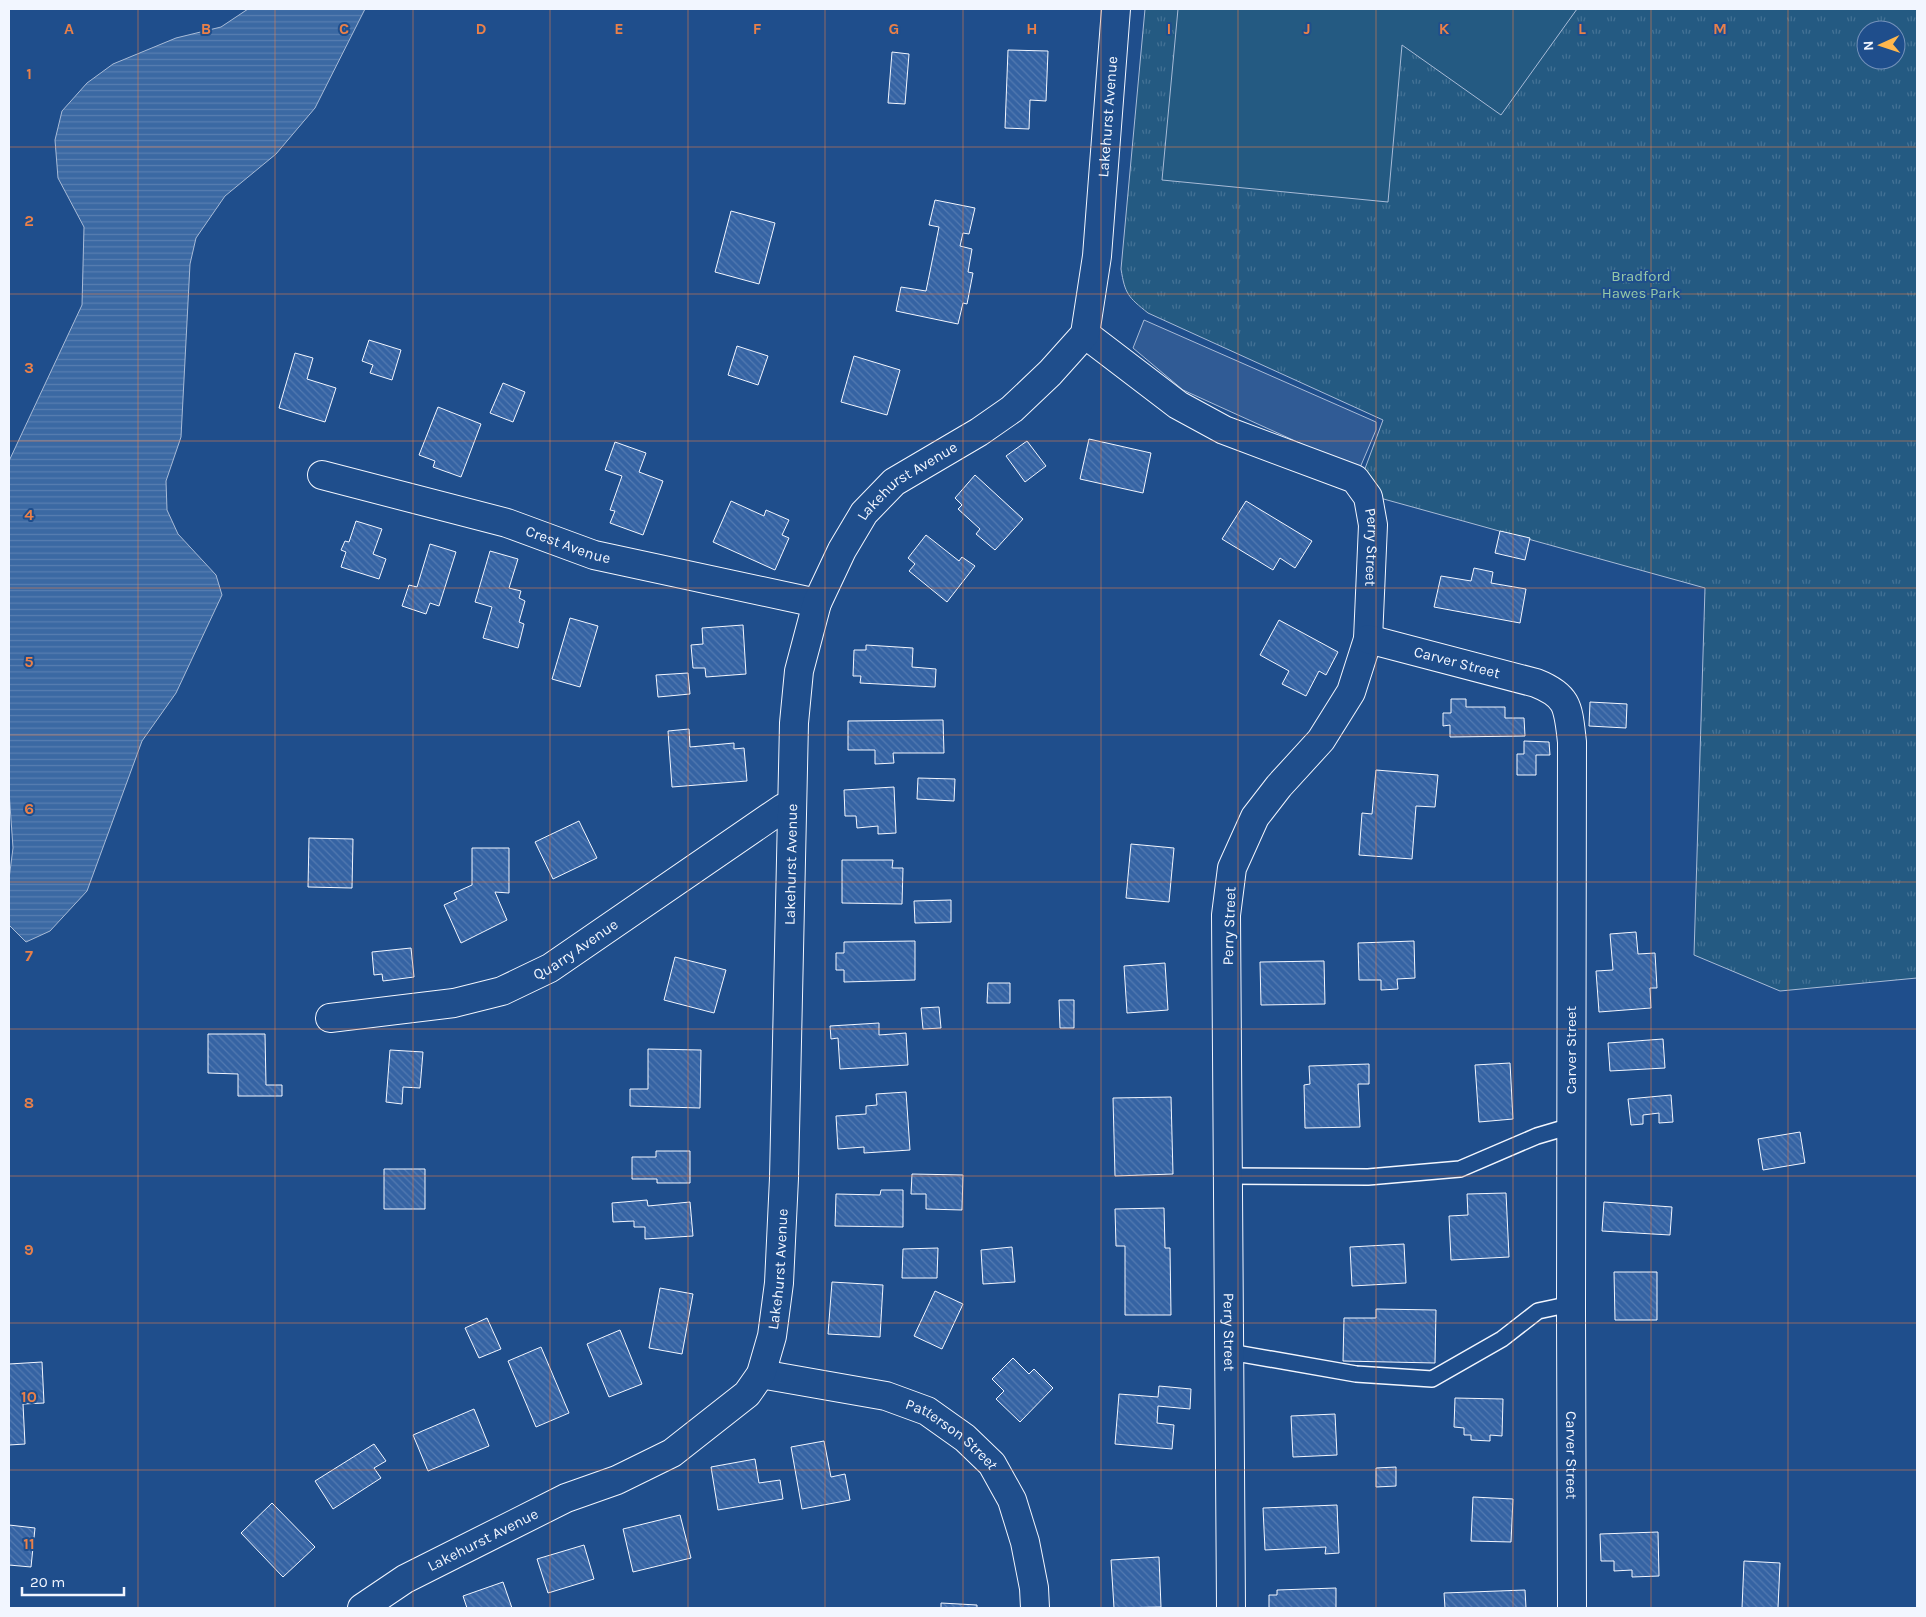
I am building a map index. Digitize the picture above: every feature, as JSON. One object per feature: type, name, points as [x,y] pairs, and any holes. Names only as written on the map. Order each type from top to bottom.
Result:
[{"type":"street","name":"Lakehurst Avenue","points":[[362,1608],[405,1579],[566,1498],[617,1480],[672,1453],[747,1394],[761,1374],[772,1336],[779,1283],[784,1178],[791,805],[794,723],[799,671],[817,603],[842,550],[864,513],[894,482],[979,432],[1012,409],[1050,373],[1085,334],[1097,256],[1116,9]]},
{"type":"street","name":"Perry Street","points":[[1085,334],[1178,406],[1224,430],[1355,479],[1368,498],[1373,525],[1368,639],[1351,692],[1321,740],[1279,786],[1255,817],[1232,868],[1226,915],[1231,1608]]},
{"type":"street","name":"Crest Avenue","points":[[322,475],[507,524],[594,555],[817,603]]},
{"type":"street","name":"Carver Street","points":[[1368,639],[1536,683],[1552,690],[1564,702],[1569,718],[1572,742],[1572,1608]]},
{"type":"street","name":"Quarry Avenue","points":[[330,1018],[454,1003],[502,991],[550,968],[783,808],[791,805]]},
{"type":"street","name":"Patterson Street","points":[[761,1374],[886,1396],[927,1411],[965,1438],[992,1464],[1012,1500],[1025,1542],[1034,1588],[1035,1608]]},
{"type":"lane","points":[[1228,1176],[1368,1177],[1460,1169],[1537,1136],[1571,1126]]},
{"type":"lane","points":[[1230,1352],[1356,1374],[1432,1379],[1502,1339],[1538,1311],[1571,1304]]},
{"type":"green space","name":"Bradford Hawes Park","points":[[1145,9],[1917,9],[1917,978],[1780,991],[1694,955],[1705,588],[1380,498],[1363,474],[1383,420],[1148,313],[1128,294],[1121,269]]},
{"type":"green space","points":[[1178,9],[1577,9],[1501,115],[1402,45],[1388,202],[1162,180]]},
{"type":"shaded area","points":[[248,9],[365,9],[315,108],[276,154],[225,196],[196,238],[190,264],[181,437],[166,481],[167,510],[178,534],[216,575],[222,595],[176,693],[142,741],[87,891],[50,931],[26,942],[9,925],[9,879],[13,848],[9,791],[9,461],[82,305],[84,227],[58,178],[55,140],[62,111],[87,83],[113,64],[176,38],[221,27]]},
{"type":"shaded area","points":[[1144,320],[1376,422],[1376,430],[1359,470],[1183,390],[1133,348]]},
{"type":"building","points":[[1008,50],[1048,51],[1046,101],[1030,100],[1029,129],[1005,128]]},
{"type":"building","points":[[892,52],[909,54],[905,104],[888,103]]},
{"type":"building","points":[[935,200],[975,208],[969,234],[963,233],[960,246],[972,249],[968,272],[973,273],[967,304],[963,303],[958,324],[896,311],[901,287],[926,291],[939,227],[929,225]]},
{"type":"building","points":[[731,211],[775,223],[759,284],[715,272]]},
{"type":"building","points":[[369,340],[401,350],[392,380],[370,373],[373,365],[362,361]]},
{"type":"building","points":[[737,346],[768,356],[758,385],[728,375]]},
{"type":"building","points":[[295,353],[313,358],[307,379],[336,388],[325,422],[279,408]]},
{"type":"building","points":[[854,356],[900,370],[887,415],[841,402]]},
{"type":"building","points":[[503,383],[525,392],[513,422],[490,413]]},
{"type":"building","points":[[438,407],[481,424],[461,477],[433,467],[435,461],[419,455]]},
{"type":"building","points":[[1089,439],[1151,453],[1143,493],[1080,479]]},
{"type":"building","points":[[1027,441],[1046,466],[1025,482],[1006,456]]},
{"type":"building","points":[[615,442],[646,453],[639,472],[663,481],[643,535],[610,523],[615,511],[610,510],[622,476],[605,470]]},
{"type":"building","points":[[975,475],[1023,519],[995,550],[976,534],[980,529],[958,509],[962,505],[955,498]]},
{"type":"building","points":[[731,501],[764,516],[766,510],[789,520],[782,535],[789,538],[775,570],[713,542]]},
{"type":"building","points":[[1246,501],[1312,541],[1295,568],[1280,558],[1273,570],[1222,539]]},
{"type":"building","points":[[356,521],[382,529],[373,554],[386,559],[379,579],[341,567],[346,552],[341,550],[345,541],[349,542]]},
{"type":"building","points":[[1500,531],[1530,538],[1525,560],[1495,553]]},
{"type":"building","points":[[926,535],[959,561],[962,557],[975,566],[947,602],[909,571],[915,564],[908,558]]},
{"type":"building","points":[[430,544],[456,552],[439,606],[430,603],[426,614],[402,606],[409,585],[417,587]]},
{"type":"building","points":[[490,551],[518,559],[509,588],[521,591],[519,598],[525,601],[519,622],[524,624],[518,648],[483,638],[492,607],[475,602]]},
{"type":"building","points":[[1474,568],[1493,572],[1491,583],[1526,589],[1520,623],[1434,607],[1441,576],[1471,581]]},
{"type":"building","points":[[570,618],[598,626],[580,687],[552,679]]},
{"type":"building","points":[[1279,620],[1338,652],[1326,675],[1319,671],[1306,696],[1282,684],[1289,671],[1260,655]]},
{"type":"building","points":[[743,625],[746,674],[706,677],[705,668],[693,668],[691,645],[703,644],[702,628]]},
{"type":"building","points":[[866,645],[913,648],[912,667],[936,669],[935,687],[860,683],[861,676],[853,676],[854,650],[866,650]]},
{"type":"building","points":[[688,673],[690,694],[658,697],[656,675]]},
{"type":"building","points":[[1451,699],[1466,699],[1466,707],[1505,707],[1505,718],[1524,718],[1525,736],[1450,737],[1450,725],[1443,726],[1443,713],[1451,713]]},
{"type":"building","points":[[1590,702],[1627,704],[1626,728],[1589,726]]},
{"type":"building","points":[[943,720],[944,753],[893,753],[894,763],[875,764],[875,750],[848,750],[848,721]]},
{"type":"building","points":[[689,729],[690,747],[734,743],[734,749],[744,748],[747,781],[672,787],[668,731]]},
{"type":"building","points":[[1524,741],[1549,742],[1550,755],[1536,755],[1536,775],[1517,775],[1517,754],[1524,754]]},
{"type":"building","points":[[1376,770],[1438,775],[1435,807],[1416,806],[1412,859],[1359,855],[1362,813],[1372,814]]},
{"type":"building","points":[[918,778],[955,779],[954,801],[917,799]]},
{"type":"building","points":[[894,787],[896,833],[878,834],[878,826],[857,828],[856,816],[845,816],[844,790]]},
{"type":"building","points":[[579,821],[597,858],[553,879],[535,842]]},
{"type":"building","points":[[309,838],[353,839],[352,888],[308,887]]},
{"type":"building","points":[[1131,844],[1174,848],[1169,902],[1126,898]]},
{"type":"building","points":[[472,848],[509,848],[509,893],[495,892],[507,920],[461,943],[444,905],[457,899],[454,893],[472,885]]},
{"type":"building","points":[[842,860],[893,860],[892,868],[903,868],[902,904],[842,903]]},
{"type":"building","points":[[951,900],[951,922],[915,923],[914,901]]},
{"type":"building","points":[[1636,932],[1638,954],[1655,953],[1657,988],[1650,988],[1651,1008],[1599,1012],[1596,971],[1613,970],[1610,934]]},
{"type":"building","points":[[915,941],[915,980],[844,982],[844,970],[836,970],[836,953],[844,953],[844,942]]},
{"type":"building","points":[[1414,941],[1415,978],[1397,979],[1398,989],[1381,990],[1381,980],[1359,980],[1358,943]]},
{"type":"building","points":[[411,948],[414,977],[383,981],[382,974],[374,975],[372,952]]},
{"type":"building","points":[[675,957],[726,970],[714,1013],[664,1000]]},
{"type":"building","points":[[1324,961],[1325,1004],[1261,1005],[1260,962]]},
{"type":"building","points":[[1165,963],[1168,1010],[1127,1013],[1124,966]]},
{"type":"building","points":[[988,983],[1010,983],[1010,1003],[987,1003]]},
{"type":"building","points":[[1059,1000],[1074,1000],[1074,1028],[1060,1028]]},
{"type":"building","points":[[939,1007],[941,1028],[923,1029],[921,1008]]},
{"type":"building","points":[[879,1023],[879,1035],[906,1033],[908,1065],[840,1069],[838,1038],[831,1039],[830,1026]]},
{"type":"building","points":[[208,1034],[265,1034],[266,1085],[282,1085],[282,1096],[238,1096],[238,1074],[208,1073]]},
{"type":"building","points":[[1663,1039],[1665,1068],[1610,1071],[1608,1043]]},
{"type":"building","points":[[648,1049],[701,1050],[700,1108],[630,1106],[630,1089],[648,1089]]},
{"type":"building","points":[[390,1050],[423,1052],[420,1088],[403,1087],[402,1104],[386,1102]]},
{"type":"building","points":[[1510,1063],[1513,1119],[1479,1122],[1475,1065]]},
{"type":"building","points":[[1369,1064],[1369,1084],[1358,1084],[1360,1127],[1305,1128],[1304,1085],[1310,1084],[1309,1066]]},
{"type":"building","points":[[906,1092],[910,1150],[864,1153],[864,1147],[838,1149],[836,1116],[866,1114],[866,1106],[877,1105],[876,1094]]},
{"type":"building","points":[[1671,1095],[1673,1122],[1659,1123],[1659,1113],[1643,1115],[1643,1124],[1631,1125],[1628,1099]]},
{"type":"building","points":[[1171,1097],[1173,1174],[1115,1176],[1113,1098]]},
{"type":"building","points":[[1800,1132],[1805,1163],[1763,1170],[1758,1139]]},
{"type":"building","points":[[656,1151],[690,1151],[690,1183],[657,1183],[657,1179],[632,1179],[632,1157],[656,1157]]},
{"type":"building","points":[[384,1169],[425,1169],[425,1209],[384,1209]]},
{"type":"building","points":[[912,1174],[963,1175],[962,1210],[926,1209],[926,1194],[911,1194]]},
{"type":"building","points":[[881,1190],[903,1190],[903,1227],[835,1226],[836,1194],[880,1195]]},
{"type":"building","points":[[1506,1193],[1509,1257],[1451,1260],[1449,1216],[1468,1215],[1467,1194]]},
{"type":"building","points":[[647,1200],[648,1206],[690,1202],[693,1236],[645,1239],[645,1227],[634,1227],[634,1221],[613,1222],[612,1203]]},
{"type":"building","points":[[1604,1202],[1672,1207],[1670,1235],[1602,1231]]},
{"type":"building","points":[[1164,1208],[1165,1248],[1170,1248],[1171,1315],[1125,1315],[1125,1246],[1116,1246],[1115,1209]]},
{"type":"building","points":[[1404,1244],[1406,1283],[1352,1286],[1350,1247]]},
{"type":"building","points":[[1012,1247],[1015,1282],[983,1284],[981,1250]]},
{"type":"building","points":[[938,1248],[937,1278],[902,1278],[903,1249]]},
{"type":"building","points":[[1614,1272],[1657,1272],[1657,1320],[1615,1320]]},
{"type":"building","points":[[832,1282],[883,1285],[880,1337],[828,1334]]},
{"type":"building","points":[[660,1288],[693,1294],[682,1354],[649,1348]]},
{"type":"building","points":[[935,1291],[963,1304],[942,1349],[914,1336]]},
{"type":"building","points":[[1376,1309],[1436,1310],[1435,1363],[1343,1361],[1344,1318],[1376,1318]]},
{"type":"building","points":[[487,1318],[501,1349],[479,1358],[465,1328]]},
{"type":"building","points":[[620,1330],[642,1384],[609,1397],[587,1344]]},
{"type":"building","points":[[541,1347],[569,1413],[536,1427],[508,1361]]},
{"type":"building","points":[[1013,1358],[1029,1374],[1034,1369],[1053,1388],[1020,1422],[996,1399],[1004,1391],[992,1379]]},
{"type":"building","points":[[42,1362],[44,1403],[23,1404],[25,1444],[9,1445],[9,1364]]},
{"type":"building","points":[[1159,1386],[1191,1389],[1190,1409],[1158,1406],[1157,1423],[1174,1425],[1172,1449],[1115,1444],[1119,1394],[1158,1397]]},
{"type":"building","points":[[1455,1398],[1503,1399],[1502,1436],[1490,1435],[1490,1441],[1471,1440],[1471,1435],[1464,1435],[1464,1428],[1454,1427]]},
{"type":"building","points":[[474,1409],[489,1446],[428,1471],[413,1435]]},
{"type":"building","points":[[1335,1414],[1337,1455],[1293,1457],[1291,1416]]},
{"type":"building","points":[[824,1441],[831,1477],[845,1474],[850,1500],[802,1509],[791,1447]]},
{"type":"building","points":[[374,1444],[386,1461],[374,1468],[381,1478],[333,1509],[315,1481]]},
{"type":"building","points":[[755,1459],[759,1483],[780,1480],[783,1499],[718,1510],[711,1467]]},
{"type":"building","points":[[1396,1467],[1396,1486],[1376,1487],[1376,1468]]},
{"type":"building","points":[[1473,1497],[1513,1499],[1511,1542],[1471,1541]]},
{"type":"building","points":[[272,1503],[315,1547],[283,1577],[241,1533]]},
{"type":"building","points":[[1337,1505],[1339,1553],[1325,1554],[1326,1547],[1265,1550],[1263,1508]]},
{"type":"building","points":[[680,1515],[691,1558],[633,1572],[623,1529]]},
{"type":"building","points":[[9,1525],[35,1528],[31,1567],[9,1565]]},
{"type":"building","points":[[1658,1532],[1659,1576],[1632,1577],[1632,1570],[1614,1571],[1614,1561],[1601,1561],[1600,1534]]},
{"type":"building","points":[[584,1545],[594,1579],[548,1593],[537,1559]]},
{"type":"building","points":[[1159,1557],[1161,1607],[1114,1608],[1111,1560]]},
{"type":"building","points":[[1744,1561],[1780,1563],[1778,1608],[1742,1608]]},
{"type":"building","points":[[503,1582],[512,1608],[467,1608],[463,1596]]},
{"type":"building","points":[[1336,1588],[1336,1608],[1269,1608],[1269,1595],[1277,1595],[1277,1590]]},
{"type":"building","points":[[1525,1590],[1526,1608],[1445,1608],[1444,1593]]},
{"type":"building","points":[[941,1603],[977,1605],[977,1608],[941,1608]]}]
